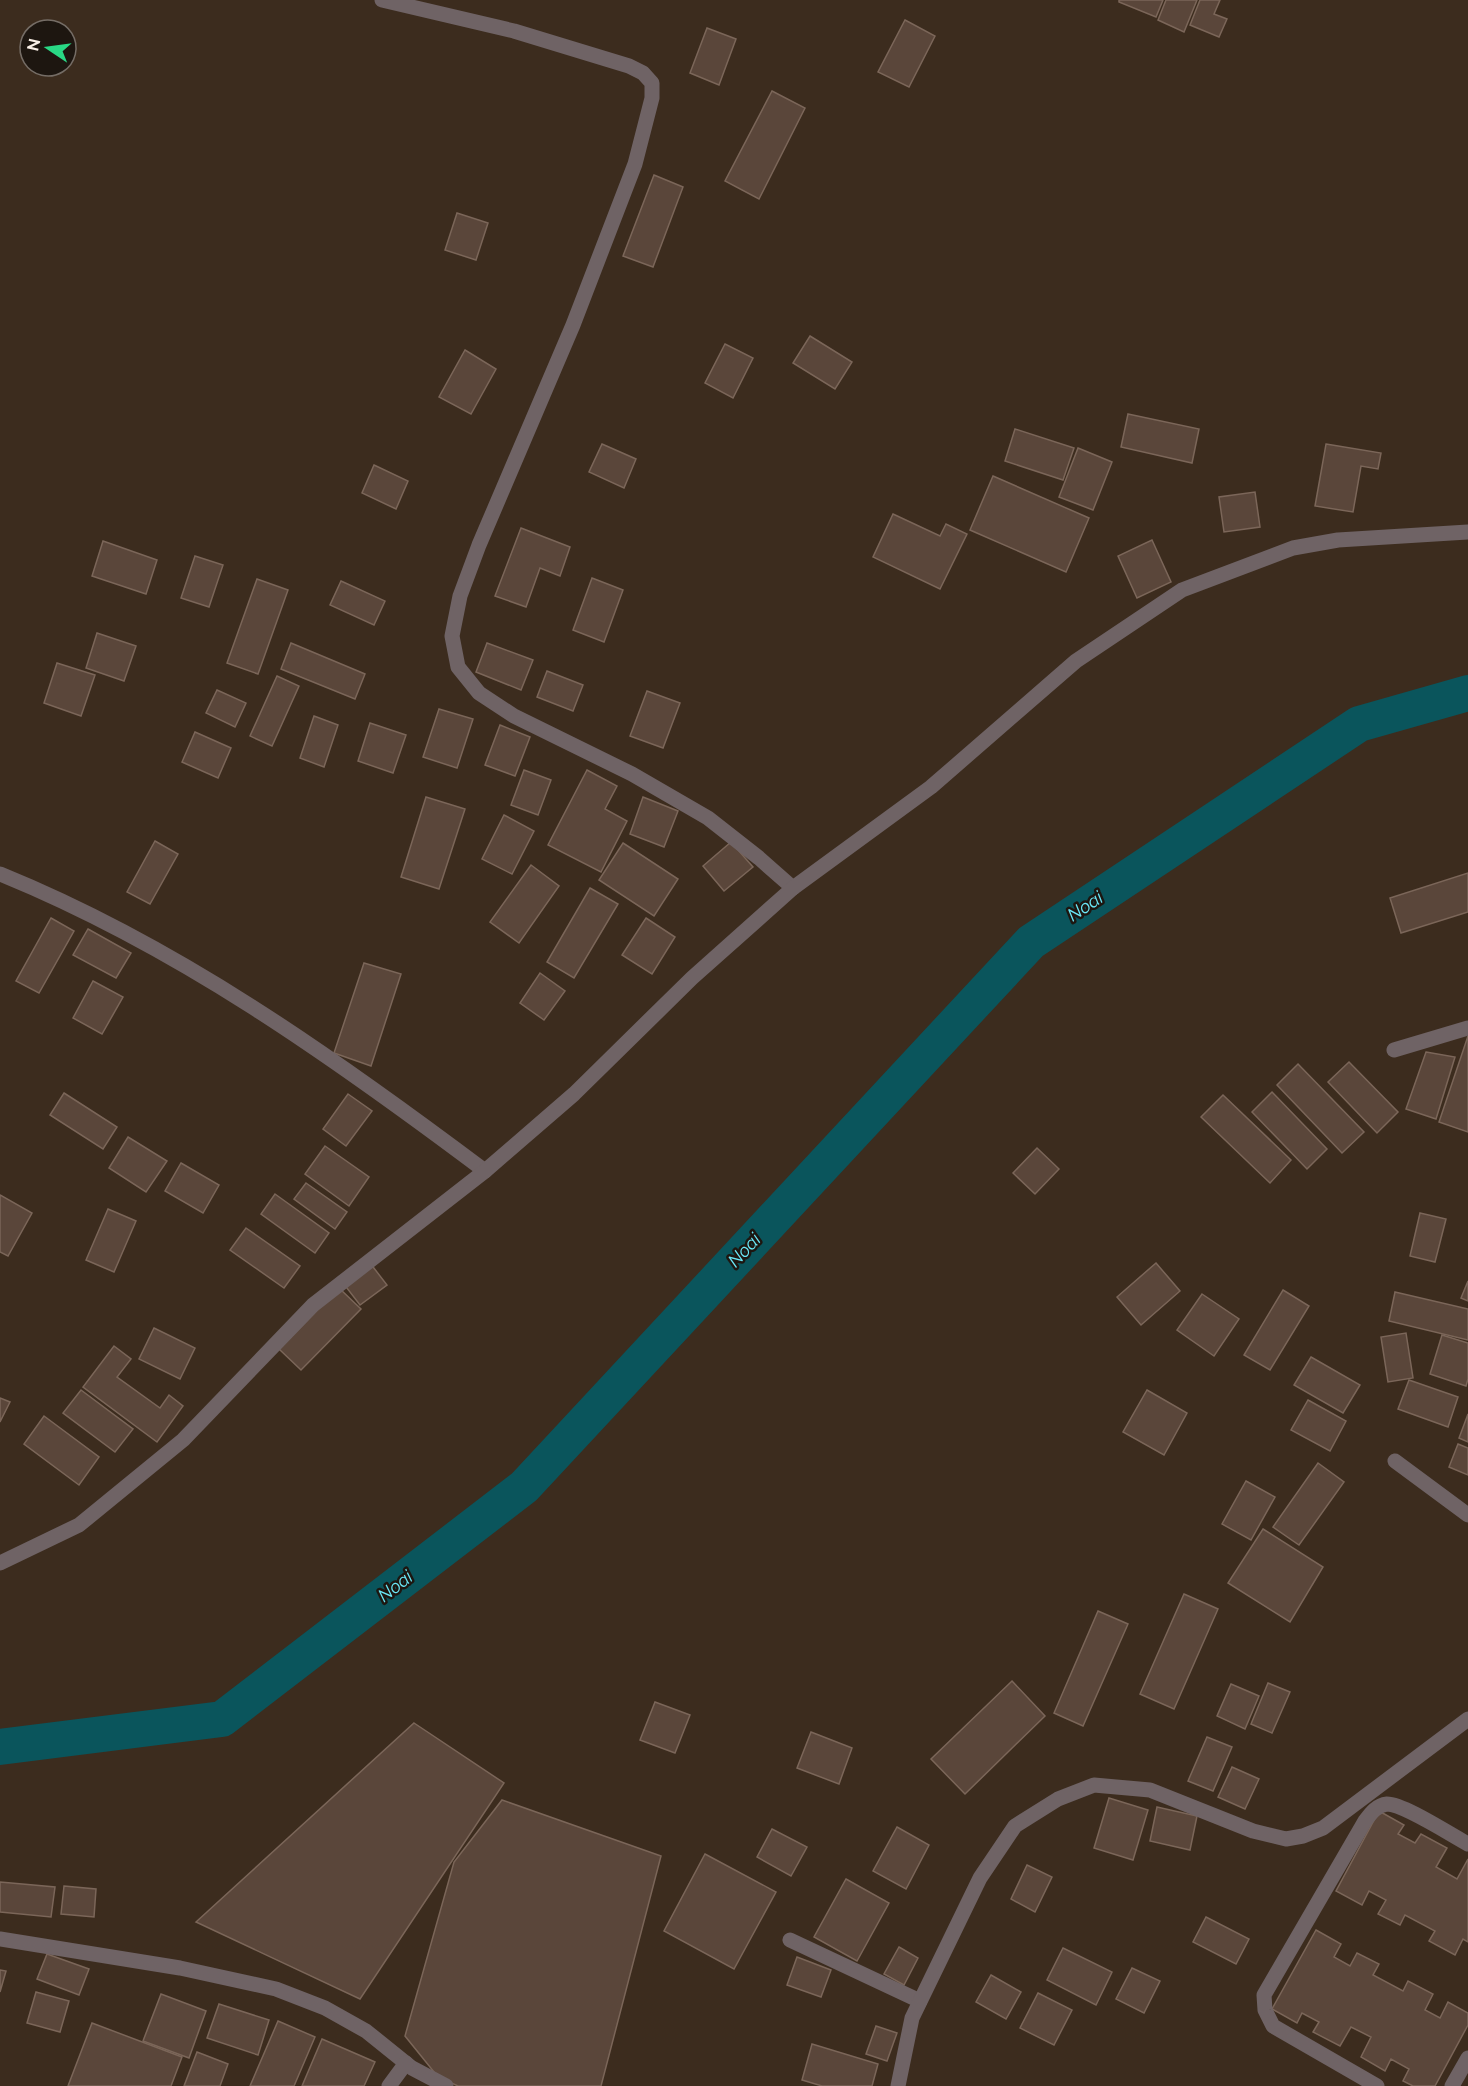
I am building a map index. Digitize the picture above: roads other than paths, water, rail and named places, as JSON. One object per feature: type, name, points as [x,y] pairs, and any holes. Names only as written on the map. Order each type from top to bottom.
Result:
[{"type":"street","points":[[382,0],[514,31],[629,66],[643,72],[652,83],[652,98],[635,164],[573,325],[479,545],[460,596],[452,636],[458,667],[479,693],[514,716],[632,774],[708,818],[793,888]]},
{"type":"street","points":[[0,1563],[79,1526],[183,1440],[313,1305],[485,1171],[574,1094],[692,978],[793,888],[932,787],[1077,661],[1182,590],[1293,548],[1338,540],[1468,532]]},
{"type":"street","points":[[0,873],[147,943],[269,1016],[485,1171]]},
{"type":"street","points":[[1394,1050],[1468,1028]]},
{"type":"street","points":[[1395,1461],[1468,1515]]},
{"type":"street","points":[[898,2086],[912,2018],[980,1878],[1015,1826],[1058,1799],[1095,1785],[1150,1790],[1253,1831],[1286,1839],[1303,1836],[1323,1828],[1468,1719]]},
{"type":"street","points":[[1377,2086],[1273,2026],[1265,2010],[1264,1995],[1274,1974],[1359,1831],[1376,1808],[1386,1804],[1399,1807],[1468,1844]]},
{"type":"street","points":[[0,1939],[180,1968],[276,1989],[325,2008],[366,2031],[406,2063],[446,2086]]},
{"type":"street","points":[[790,1940],[920,2001]]},
{"type":"street","points":[[1452,2086],[1468,2058]]},
{"type":"street","points":[[389,2086],[406,2063]]},
{"type":"waterway","name":"Noai","points":[[0,1747],[222,1719],[524,1487],[1031,942],[1359,724],[1468,693]]}]
